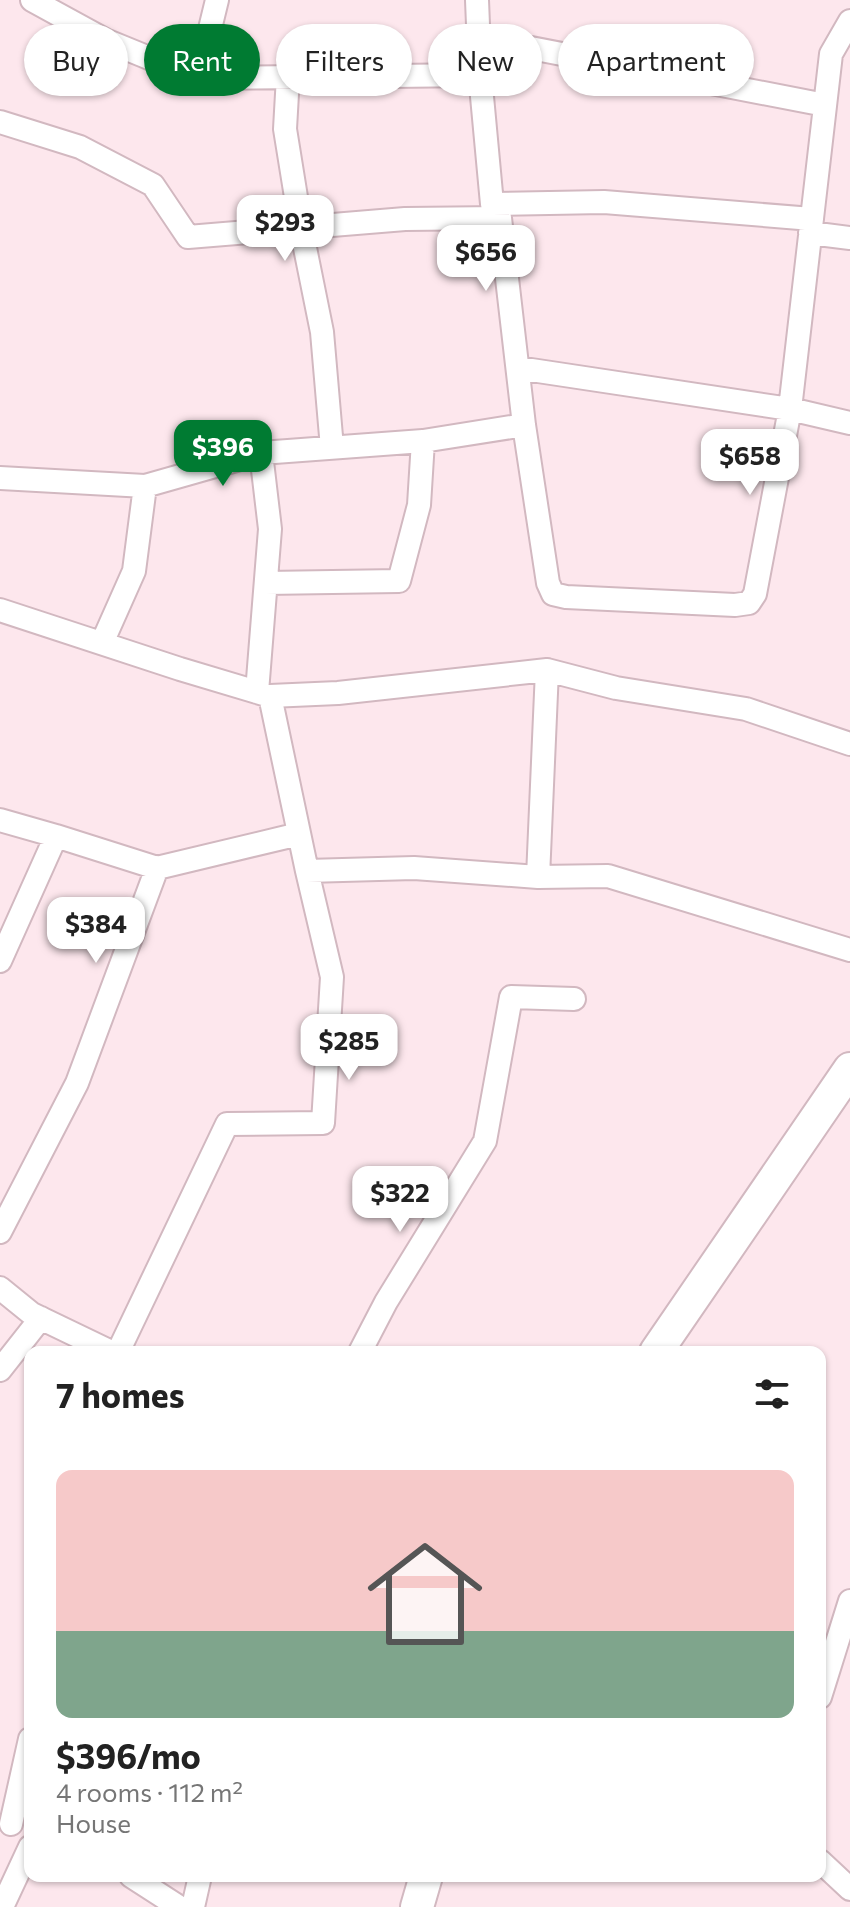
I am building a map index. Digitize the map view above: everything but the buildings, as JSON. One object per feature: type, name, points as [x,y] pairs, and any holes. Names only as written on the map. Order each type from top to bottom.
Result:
[{"type":"main road","points":[[660,1346],[850,1069]]},
{"type":"main road","points":[[417,1907],[424,1882]]},
{"type":"street","points":[[32,0],[105,40],[144,56]]},
{"type":"street","points":[[211,24],[217,0]]},
{"type":"street","points":[[477,0],[478,24]]},
{"type":"street","points":[[482,96],[524,425],[548,583],[553,594],[735,605],[749,603],[755,594],[790,409],[831,54],[850,21]]},
{"type":"street","points":[[542,50],[825,105]]},
{"type":"street","points":[[287,96],[285,129],[322,332],[332,448]]},
{"type":"street","points":[[0,122],[80,147],[153,185],[188,237],[604,202],[811,226],[850,238]]},
{"type":"street","points":[[518,368],[790,409],[850,423]]},
{"type":"street","points":[[0,478],[145,486],[261,453],[423,441],[524,425]]},
{"type":"street","points":[[266,583],[399,581],[419,505],[423,441]]},
{"type":"street","points":[[121,1346],[227,1124],[323,1123],[332,977],[264,694],[270,529],[261,453]]},
{"type":"street","points":[[102,643],[134,571],[145,486]]},
{"type":"street","points":[[0,610],[264,694],[338,693],[547,670],[616,688],[746,709],[850,744]]},
{"type":"street","points":[[538,877],[547,670]]},
{"type":"street","points":[[0,820],[157,868],[299,834]]},
{"type":"street","points":[[0,961],[56,836]]},
{"type":"street","points":[[0,1232],[77,1083],[157,868]]},
{"type":"street","points":[[307,871],[414,868],[538,877],[608,876],[850,950]]},
{"type":"street","points":[[363,1346],[386,1302],[485,1141],[511,997],[574,999]]},
{"type":"street","points":[[0,1288],[32,1314],[99,1346]]},
{"type":"street","points":[[0,1370],[41,1318]]},
{"type":"street","points":[[826,1679],[848,1611]]},
{"type":"street","points":[[14,1825],[24,1771]]},
{"type":"street","points":[[2,1907],[24,1860]]},
{"type":"street","points":[[826,1867],[850,1889]]},
{"type":"street","points":[[140,1882],[179,1907]]},
{"type":"street","points":[[193,1907],[199,1882]]}]
